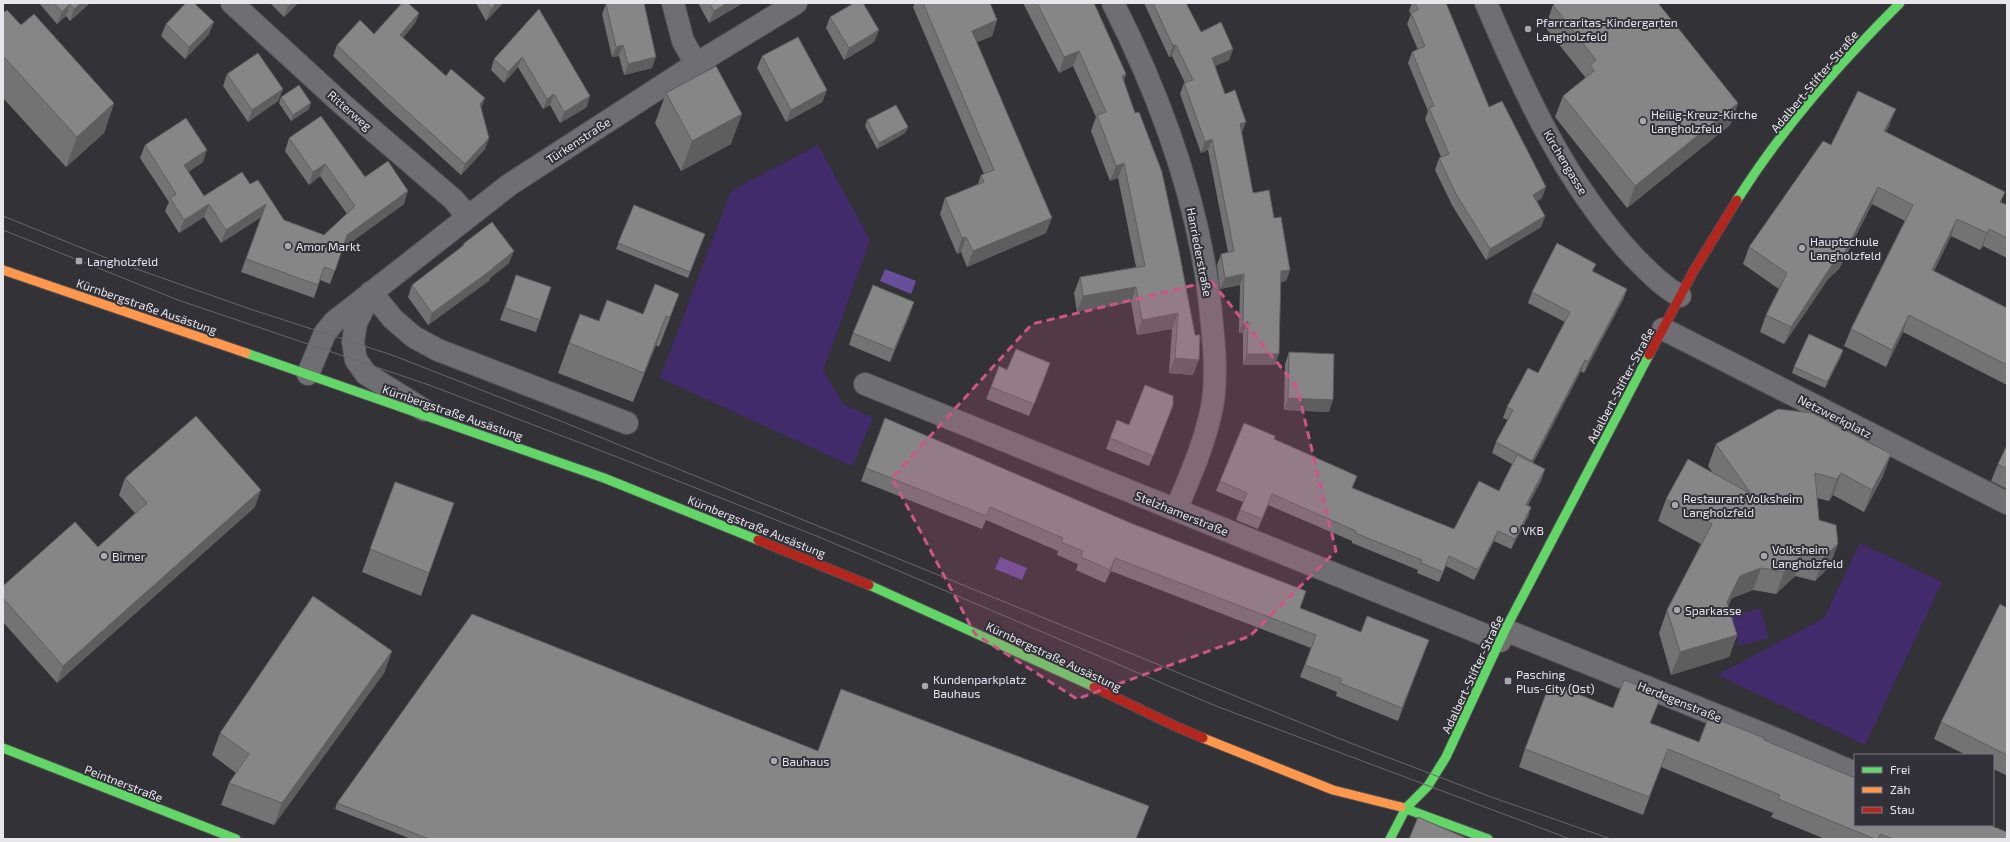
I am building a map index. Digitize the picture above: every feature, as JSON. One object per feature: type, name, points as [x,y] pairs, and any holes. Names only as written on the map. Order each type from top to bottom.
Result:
[{"type":"main road","name":"Adalbert-Stifter-Straße","points":[[1390,839],[1406,808],[1428,786],[1446,757],[1503,636],[1680,296],[1715,235],[1767,156],[1828,79],[1900,3]]},
{"type":"main road","name":"Kürnbergstraße Ausästung","points":[[3,270],[308,374],[604,478],[842,573],[1081,680],[1175,726],[1333,790],[1406,808],[1488,839]]},
{"type":"main road","name":"Peintnerstraße","points":[[3,748],[236,839]]},
{"type":"street","name":"Ritterweg","points":[[232,3],[341,103],[454,200],[468,217]]},
{"type":"street","points":[[673,3],[683,41],[696,64]]},
{"type":"street","name":"Türkenstraße","points":[[308,374],[325,333],[334,322],[509,185],[696,64],[796,3]]},
{"type":"street","name":"Hanriederstraße","points":[[1113,3],[1156,97],[1181,164],[1202,255],[1210,303],[1214,375],[1212,406],[1206,431],[1176,510]]},
{"type":"street","name":"Kirchengasse","points":[[1486,3],[1511,61],[1564,162],[1595,210],[1622,244],[1652,276],[1680,296]]},
{"type":"street","name":"Türkenstraße","points":[[371,292],[356,323],[353,342],[356,360],[366,374],[442,421]]},
{"type":"street","points":[[371,292],[393,319],[414,338],[438,350],[628,423]]},
{"type":"street","name":"Netzwerkplatz","points":[[1663,329],[2007,502]]},
{"type":"street","name":"Stelzhamerstraße","points":[[865,384],[1176,510],[1503,636]]},
{"type":"street","name":"Herdegenstraße","points":[[1503,636],[1784,742],[1854,773]]},
{"type":"highlighted area","points":[[1211,281],[1297,387],[1336,551],[1250,636],[1077,699],[975,634],[892,478],[1032,324]]},
{"type":"shaded area","points":[[818,145],[870,240],[823,370],[843,404],[873,418],[852,466],[660,378],[731,191]]},
{"type":"shaded area","points":[[885,269],[916,281],[911,294],[880,281]]},
{"type":"shaded area","points":[[1860,543],[1942,582],[1865,745],[1717,675],[1824,618]]},
{"type":"shaded area","points":[[1000,557],[1027,568],[1022,580],[995,569]]},
{"type":"shaded area","points":[[1760,608],[1769,638],[1739,646],[1730,617]]},
{"type":"building","points":[[54,3],[81,3],[74,9],[70,4],[62,12]]},
{"type":"building","points":[[186,3],[194,3],[214,22],[189,47],[166,24]]},
{"type":"building","points":[[402,3],[408,3],[419,13],[400,35],[446,76],[451,69],[485,98],[480,104],[489,138],[465,164],[389,95],[337,45],[360,20],[374,34]]},
{"type":"building","points":[[487,3],[496,3],[491,9]]},
{"type":"building","points":[[644,3],[656,57],[628,64],[623,45],[616,47],[606,4]]},
{"type":"building","points":[[709,3],[727,3],[714,11]]},
{"type":"building","points":[[854,3],[863,3],[879,30],[849,48],[830,17]]},
{"type":"building","points":[[923,3],[990,3],[997,20],[972,31],[1052,218],[973,251],[966,237],[962,238],[945,198],[984,182],[981,175],[994,170]]},
{"type":"building","points":[[1037,3],[1094,3],[1126,74],[1122,76],[1135,113],[1139,112],[1162,172],[1195,335],[1200,335],[1199,360],[1175,358],[1178,313],[1142,320],[1136,287],[1083,296],[1080,277],[1145,266],[1124,163],[1116,166],[1097,115],[1106,112],[1079,51],[1064,57]]},
{"type":"building","points":[[1153,3],[1186,3],[1201,32],[1221,22],[1233,49],[1212,58],[1225,94],[1235,90],[1246,122],[1240,124],[1253,193],[1269,190],[1274,218],[1281,217],[1290,270],[1281,271],[1279,354],[1247,354],[1248,322],[1243,322],[1244,274],[1225,278],[1221,254],[1234,251],[1212,139],[1205,142],[1184,83],[1193,80],[1176,45],[1173,46]]},
{"type":"building","points":[[1415,3],[1446,3],[1489,107],[1502,101],[1546,187],[1533,195],[1545,216],[1490,249],[1456,194],[1439,158],[1449,154],[1429,108],[1434,106],[1412,52],[1425,46],[1411,13],[1418,10]]},
{"type":"building","name":"Heilig-Kreuz-Kirche Langholzfeld","points":[[1556,3],[1658,3],[1738,103],[1635,186],[1563,96],[1594,71],[1590,65],[1596,60],[1553,5]]},
{"type":"building","points":[[539,9],[590,96],[564,112],[554,94],[547,99],[522,57],[508,72],[494,59]]},
{"type":"building","points":[[7,10],[21,25],[34,14],[114,103],[77,137],[3,56],[3,13]]},
{"type":"building","points":[[798,37],[827,90],[791,110],[762,56]]},
{"type":"building","points":[[258,53],[283,89],[252,110],[227,74]]},
{"type":"building","points":[[716,66],[742,114],[692,141],[666,93]]},
{"type":"building","points":[[299,85],[311,103],[293,115],[281,97]]},
{"type":"building","name":"Hauptschule Langholzfeld","points":[[1858,91],[1896,109],[1884,131],[2005,192],[2000,202],[2007,205],[2007,238],[1989,229],[1987,233],[1957,219],[1932,270],[2007,308],[2007,365],[1909,315],[1892,350],[1851,329],[1913,205],[1878,187],[1845,252],[1834,262],[1791,327],[1766,315],[1787,273],[1749,247],[1823,141],[1831,145]]},
{"type":"building","points":[[896,105],[908,127],[879,143],[867,120]]},
{"type":"building","points":[[321,116],[365,177],[388,161],[408,191],[347,235],[335,271],[324,267],[318,285],[246,259],[266,204],[226,230],[209,204],[184,220],[170,198],[176,194],[145,145],[186,118],[207,150],[184,165],[204,196],[242,172],[250,184],[258,180],[284,220],[324,235],[355,206],[325,164],[313,172],[289,138]]},
{"type":"building","points":[[634,205],[705,234],[690,272],[618,243]]},
{"type":"building","points":[[492,222],[514,251],[494,268],[432,313],[412,285]]},
{"type":"building","points":[[1557,243],[1596,264],[1592,271],[1627,289],[1588,362],[1585,360],[1532,461],[1496,442],[1513,410],[1507,407],[1528,368],[1538,373],[1570,312],[1532,292]]},
{"type":"building","points":[[516,275],[551,287],[540,320],[505,308]]},
{"type":"building","points":[[655,284],[679,294],[670,317],[666,316],[644,373],[569,343],[580,314],[599,321],[607,300],[643,314]]},
{"type":"building","points":[[873,285],[914,302],[894,350],[853,333]]},
{"type":"building","points":[[1809,334],[1843,350],[1827,382],[1794,367]]},
{"type":"building","points":[[1016,349],[1050,363],[1034,404],[991,387],[999,366],[1007,370]]},
{"type":"building","points":[[1289,352],[1334,354],[1333,400],[1288,398]]},
{"type":"building","points":[[1145,385],[1173,396],[1173,405],[1153,456],[1110,438],[1117,420],[1129,425]]},
{"type":"building","name":"Volksheim Langholzfeld","points":[[1778,409],[1812,413],[1891,454],[1872,490],[1841,473],[1837,479],[1815,473],[1819,520],[1836,525],[1838,544],[1823,558],[1803,554],[1784,572],[1761,568],[1740,576],[1727,602],[1737,635],[1680,652],[1667,610],[1712,524],[1666,499],[1688,459],[1751,494],[1716,444]]},
{"type":"building","points":[[196,416],[261,490],[63,666],[3,598],[3,586],[75,522],[98,547],[147,503],[125,478]]},
{"type":"building","points":[[885,418],[1133,524],[1306,591],[1300,608],[1361,632],[1367,616],[1429,640],[1402,708],[1340,683],[1342,679],[1305,665],[1316,635],[1115,558],[1110,570],[1081,557],[1083,551],[1061,542],[1063,538],[990,507],[986,516],[866,468]]},
{"type":"building","points":[[1244,423],[1275,436],[1274,439],[1357,476],[1352,488],[1454,529],[1479,481],[1499,491],[1517,455],[1545,469],[1526,505],[1531,507],[1515,539],[1498,531],[1478,570],[1449,556],[1443,572],[1421,563],[1422,560],[1355,533],[1356,531],[1272,494],[1262,519],[1240,510],[1247,493],[1220,481]]},
{"type":"building","points":[[2007,445],[2007,469],[1998,464]]},
{"type":"building","points":[[395,482],[454,503],[429,573],[370,549]]},
{"type":"building","points":[[313,596],[392,651],[282,803],[229,783],[249,754],[220,733]]},
{"type":"building","points":[[2000,604],[2007,608],[2007,755],[1941,722]]},
{"type":"building","points":[[472,614],[818,751],[841,689],[1149,806],[1136,839],[429,839],[337,803]]},
{"type":"building","points":[[1624,680],[1662,694],[1650,723],[1699,742],[1709,716],[1764,738],[1764,740],[1854,778],[1854,826],[1992,826],[2007,832],[2007,839],[1893,839],[1880,834],[1878,839],[1875,839],[1778,799],[1780,795],[1668,749],[1649,797],[1525,749],[1550,683],[1613,708]]},
{"type":"building","points":[[1418,817],[1468,839],[1409,839]]},
{"type":"tram line","points":[[3,216],[114,261],[250,309],[392,355],[563,422],[1353,744],[1494,798],[1611,839]]},
{"type":"tram line","points":[[3,230],[178,300],[429,385],[625,460],[819,537],[1216,706],[1570,839]]},
{"type":"traffic: fast","points":[[1737,200],[1773,147],[1813,97],[1855,49],[1900,3]]},
{"type":"traffic: fast","points":[[246,353],[604,478],[758,540]]},
{"type":"traffic: fast","points":[[1390,839],[1406,808],[1428,786],[1446,757],[1505,630],[1649,355]]},
{"type":"traffic: fast","points":[[869,585],[1094,687]]},
{"type":"traffic: fast","points":[[3,748],[236,839]]},
{"type":"traffic: fast","points":[[1401,807],[1488,839]]},
{"type":"traffic: slow","points":[[3,270],[246,353]]},
{"type":"traffic: slow","points":[[1203,738],[1333,790],[1401,807]]},
{"type":"traffic: jam","points":[[1649,355],[1693,272],[1737,200]]},
{"type":"traffic: jam","points":[[758,540],[869,585]]},
{"type":"traffic: jam","points":[[1094,687],[1203,738]]},
{"type":"place","name":"Pfarrcaritas-Kindergarten Langholzfeld","points":[[1528,29]]},
{"type":"place","name":"Heilig-Kreuz-Kirche Langholzfeld","points":[[1643,121]]},
{"type":"place","name":"Amor Markt","points":[[288,246]]},
{"type":"place","name":"Hauptschule Langholzfeld","points":[[1802,248]]},
{"type":"place","name":"Langholzfeld","points":[[79,261]]},
{"type":"place","name":"Restaurant Volksheim Langholzfeld","points":[[1675,505]]},
{"type":"place","name":"VKB","points":[[1514,530]]},
{"type":"place","name":"Birner","points":[[104,556]]},
{"type":"place","name":"Volksheim Langholzfeld","points":[[1764,556]]},
{"type":"place","name":"Sparkasse","points":[[1677,610]]},
{"type":"place","name":"Pasching Plus-City (Ost)","points":[[1508,681]]},
{"type":"place","name":"Kundenparkplatz Bauhaus","points":[[925,686]]},
{"type":"place","name":"Bauhaus","points":[[774,761]]}]
